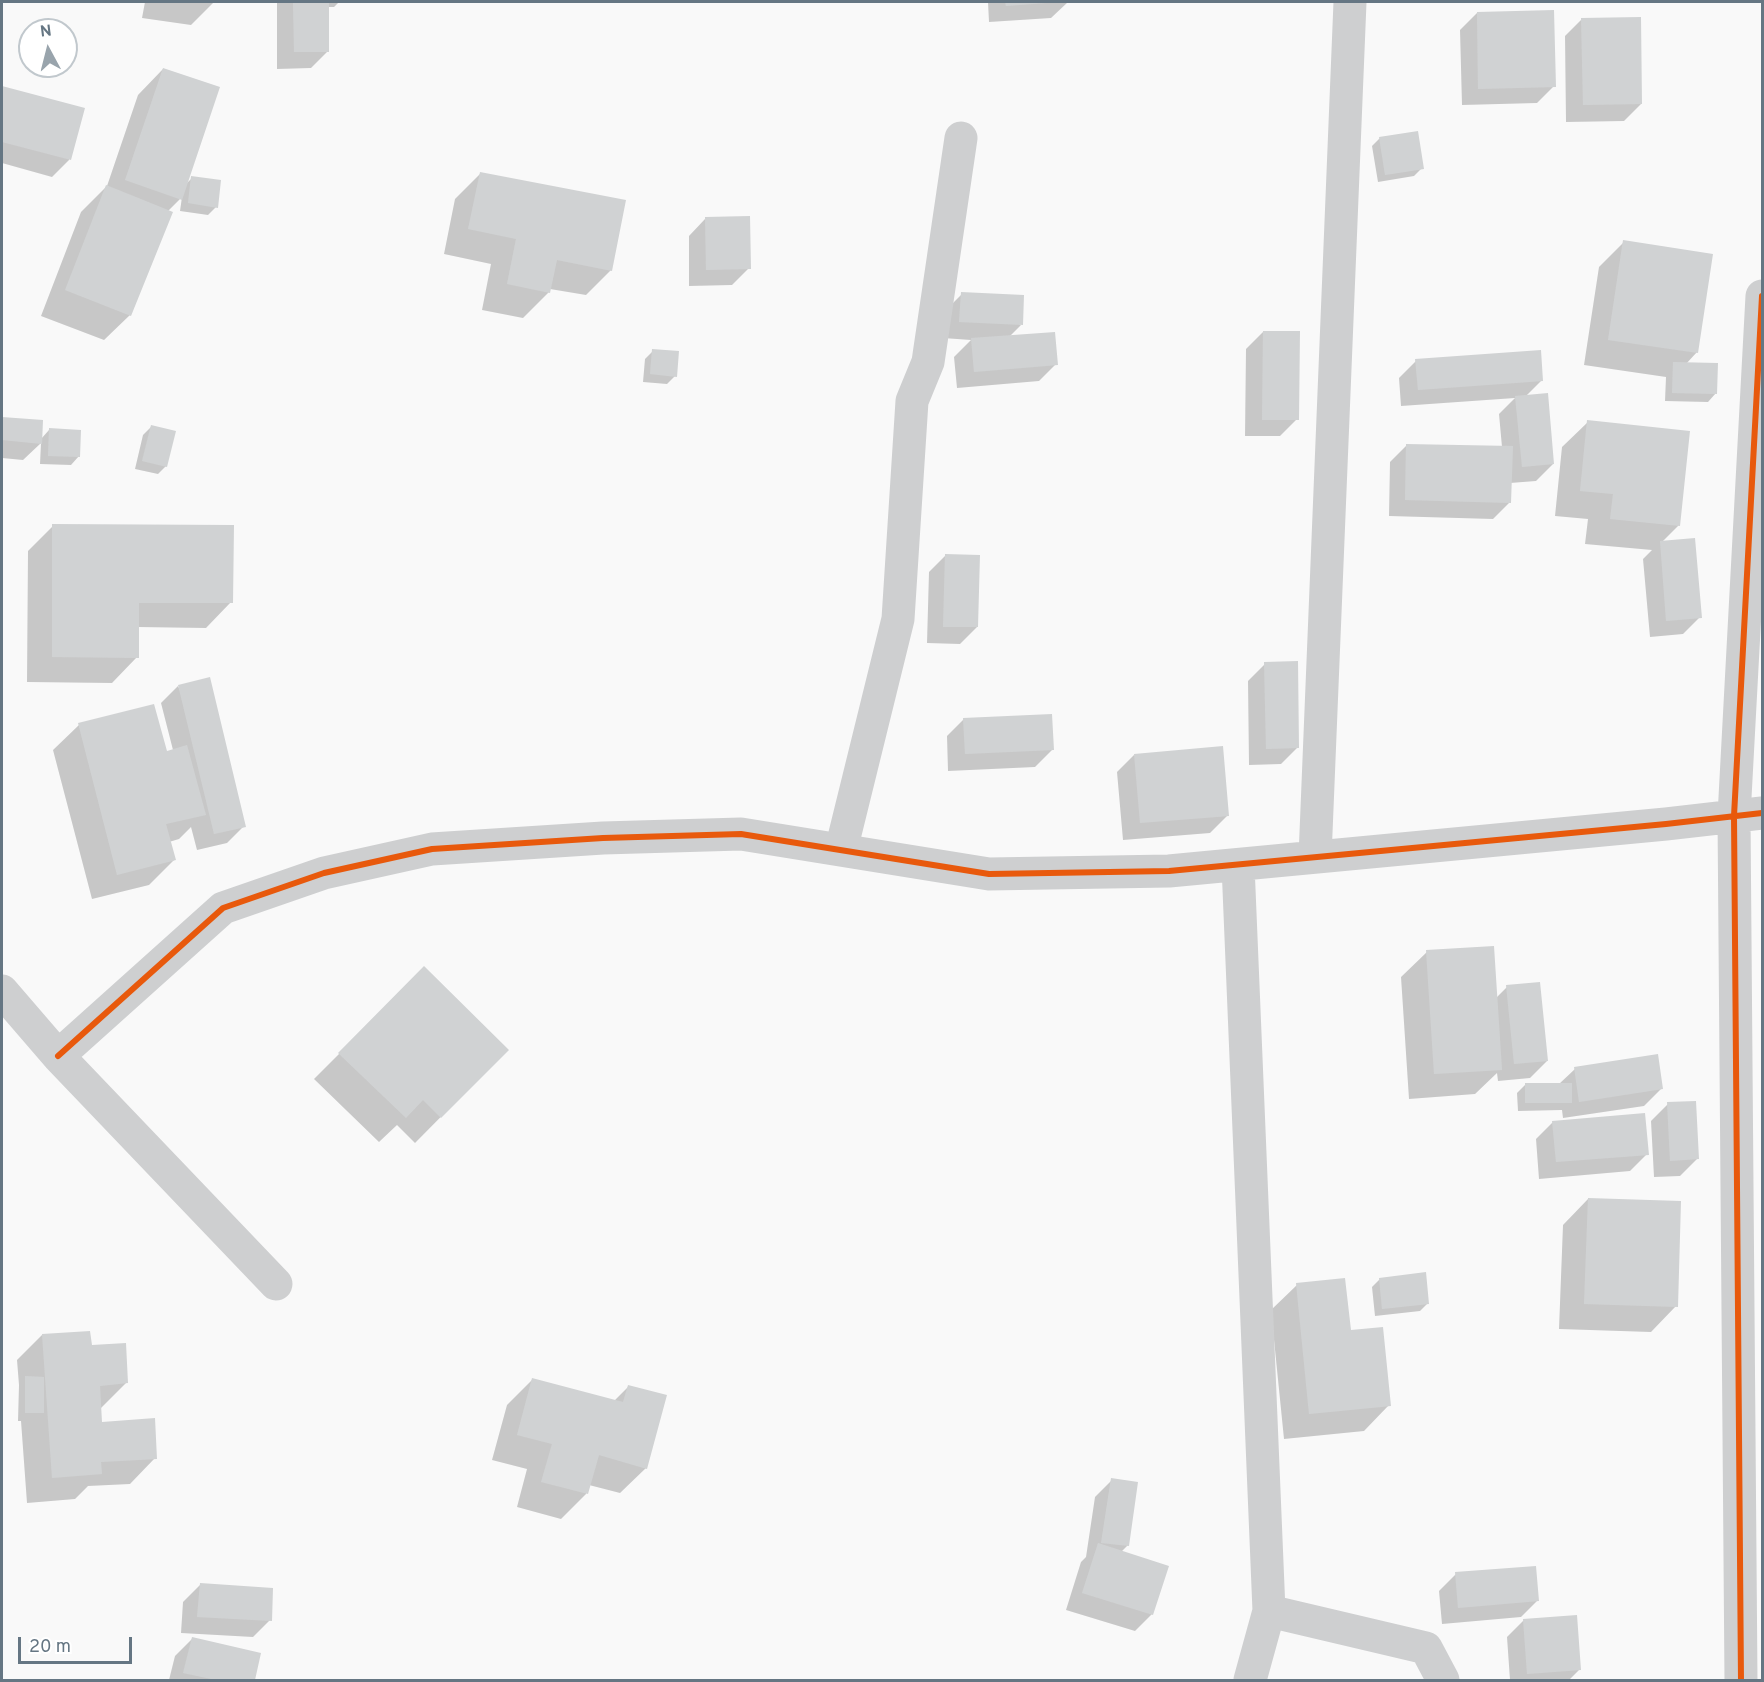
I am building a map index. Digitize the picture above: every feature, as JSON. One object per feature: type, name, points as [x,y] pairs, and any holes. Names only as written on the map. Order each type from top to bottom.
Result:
[{"type":"street","points":[[1315,857],[1350,2]]},
{"type":"street","points":[[841,850],[898,620],[912,401],[928,362],[961,138]]},
{"type":"street","points":[[1741,1680],[1748,814],[1762,296]]},
{"type":"street","points":[[58,1056],[223,908],[324,873],[432,849],[603,838],[741,834],[989,874],[1169,871],[1748,814]]},
{"type":"street","points":[[1238,865],[1269,1611],[1250,1680]]},
{"type":"street","points":[[2,991],[58,1056],[276,1284]]},
{"type":"street","points":[[1269,1611],[1426,1648],[1443,1680]]},
{"type":"building","points":[[293,2],[329,2],[329,52],[294,52]]},
{"type":"building","points":[[1005,2],[1046,2],[1046,3],[1006,6]]},
{"type":"building","points":[[1554,10],[1556,87],[1478,89],[1477,12]]},
{"type":"building","points":[[1641,17],[1642,104],[1583,105],[1581,18]]},
{"type":"building","points":[[163,68],[220,87],[182,200],[125,180]]},
{"type":"building","points":[[2,86],[85,108],[71,160],[2,142]]},
{"type":"building","points":[[1418,131],[1424,169],[1385,175],[1379,137]]},
{"type":"building","points":[[480,172],[626,200],[612,271],[557,260],[550,293],[507,284],[516,239],[468,229]]},
{"type":"building","points":[[191,176],[221,180],[218,208],[188,203]]},
{"type":"building","points":[[106,185],[173,212],[131,316],[65,290]]},
{"type":"building","points":[[750,216],[751,269],[706,270],[705,217]]},
{"type":"building","points":[[1623,240],[1713,254],[1698,353],[1608,340]]},
{"type":"building","points":[[961,292],[1024,295],[1023,325],[959,322]]},
{"type":"building","points":[[1263,331],[1300,331],[1299,420],[1262,420]]},
{"type":"building","points":[[1055,332],[1058,365],[974,372],[971,338]]},
{"type":"building","points":[[652,349],[679,351],[677,377],[650,374]]},
{"type":"building","points":[[1541,350],[1543,381],[1418,390],[1415,359]]},
{"type":"building","points":[[1673,362],[1718,363],[1717,394],[1672,393]]},
{"type":"building","points":[[1548,393],[1554,464],[1522,467],[1515,396]]},
{"type":"building","points":[[2,417],[43,420],[42,444],[2,440]]},
{"type":"building","points":[[1587,420],[1690,431],[1680,526],[1610,519],[1613,494],[1580,491]]},
{"type":"building","points":[[151,425],[176,431],[167,467],[142,461]]},
{"type":"building","points":[[49,428],[81,430],[80,457],[48,456]]},
{"type":"building","points":[[1406,444],[1513,446],[1511,503],[1405,500]]},
{"type":"building","points":[[52,524],[234,525],[233,603],[139,603],[139,658],[52,657]]},
{"type":"building","points":[[1695,538],[1702,618],[1666,621],[1660,541]]},
{"type":"building","points":[[945,554],[980,555],[978,627],[943,627]]},
{"type":"building","points":[[1298,661],[1299,748],[1266,749],[1264,662]]},
{"type":"building","points":[[210,677],[246,827],[214,834],[178,685]]},
{"type":"building","points":[[154,704],[167,751],[187,745],[206,815],[166,824],[176,860],[117,875],[78,723]]},
{"type":"building","points":[[1052,714],[1054,750],[965,754],[963,718]]},
{"type":"building","points":[[1223,746],[1229,816],[1140,823],[1134,754]]},
{"type":"building","points":[[1494,946],[1502,1070],[1434,1074],[1426,950]]},
{"type":"building","points":[[424,966],[509,1050],[441,1118],[423,1100],[406,1118],[338,1053]]},
{"type":"building","points":[[1540,982],[1548,1061],[1514,1064],[1506,985]]},
{"type":"building","points":[[1658,1054],[1663,1089],[1579,1102],[1574,1067]]},
{"type":"building","points":[[1525,1083],[1572,1083],[1572,1103],[1525,1103]]},
{"type":"building","points":[[1696,1101],[1699,1159],[1670,1161],[1667,1102]]},
{"type":"building","points":[[1645,1113],[1649,1155],[1556,1162],[1552,1121]]},
{"type":"building","points":[[1588,1198],[1681,1201],[1678,1307],[1584,1304]]},
{"type":"building","points":[[1426,1272],[1429,1304],[1382,1309],[1379,1278]]},
{"type":"building","points":[[1345,1278],[1351,1330],[1383,1327],[1391,1406],[1309,1414],[1296,1283]]},
{"type":"building","points":[[90,1331],[92,1345],[126,1343],[128,1383],[100,1386],[102,1422],[155,1418],[157,1459],[101,1462],[102,1474],[52,1478],[42,1334]]},
{"type":"building","points":[[25,1376],[44,1377],[44,1413],[25,1413]]},
{"type":"building","points":[[532,1378],[623,1402],[628,1385],[667,1395],[647,1469],[599,1455],[588,1494],[541,1482],[552,1444],[517,1435]]},
{"type":"building","points":[[1111,1478],[1138,1482],[1129,1546],[1101,1543]]},
{"type":"building","points":[[1098,1543],[1169,1566],[1153,1615],[1082,1593]]},
{"type":"building","points":[[1536,1566],[1539,1601],[1458,1608],[1455,1572]]},
{"type":"building","points":[[200,1583],[273,1588],[272,1621],[197,1617]]},
{"type":"building","points":[[1577,1615],[1581,1670],[1527,1674],[1523,1619]]},
{"type":"building","points":[[192,1637],[261,1653],[255,1680],[216,1680],[183,1673]]},
{"type":"cycle path","points":[[1741,1680],[1734,816],[1762,296]]},
{"type":"cycle path","points":[[58,1056],[223,908],[324,873],[432,849],[603,838],[741,834],[989,874],[1169,871],[1762,813]]}]
